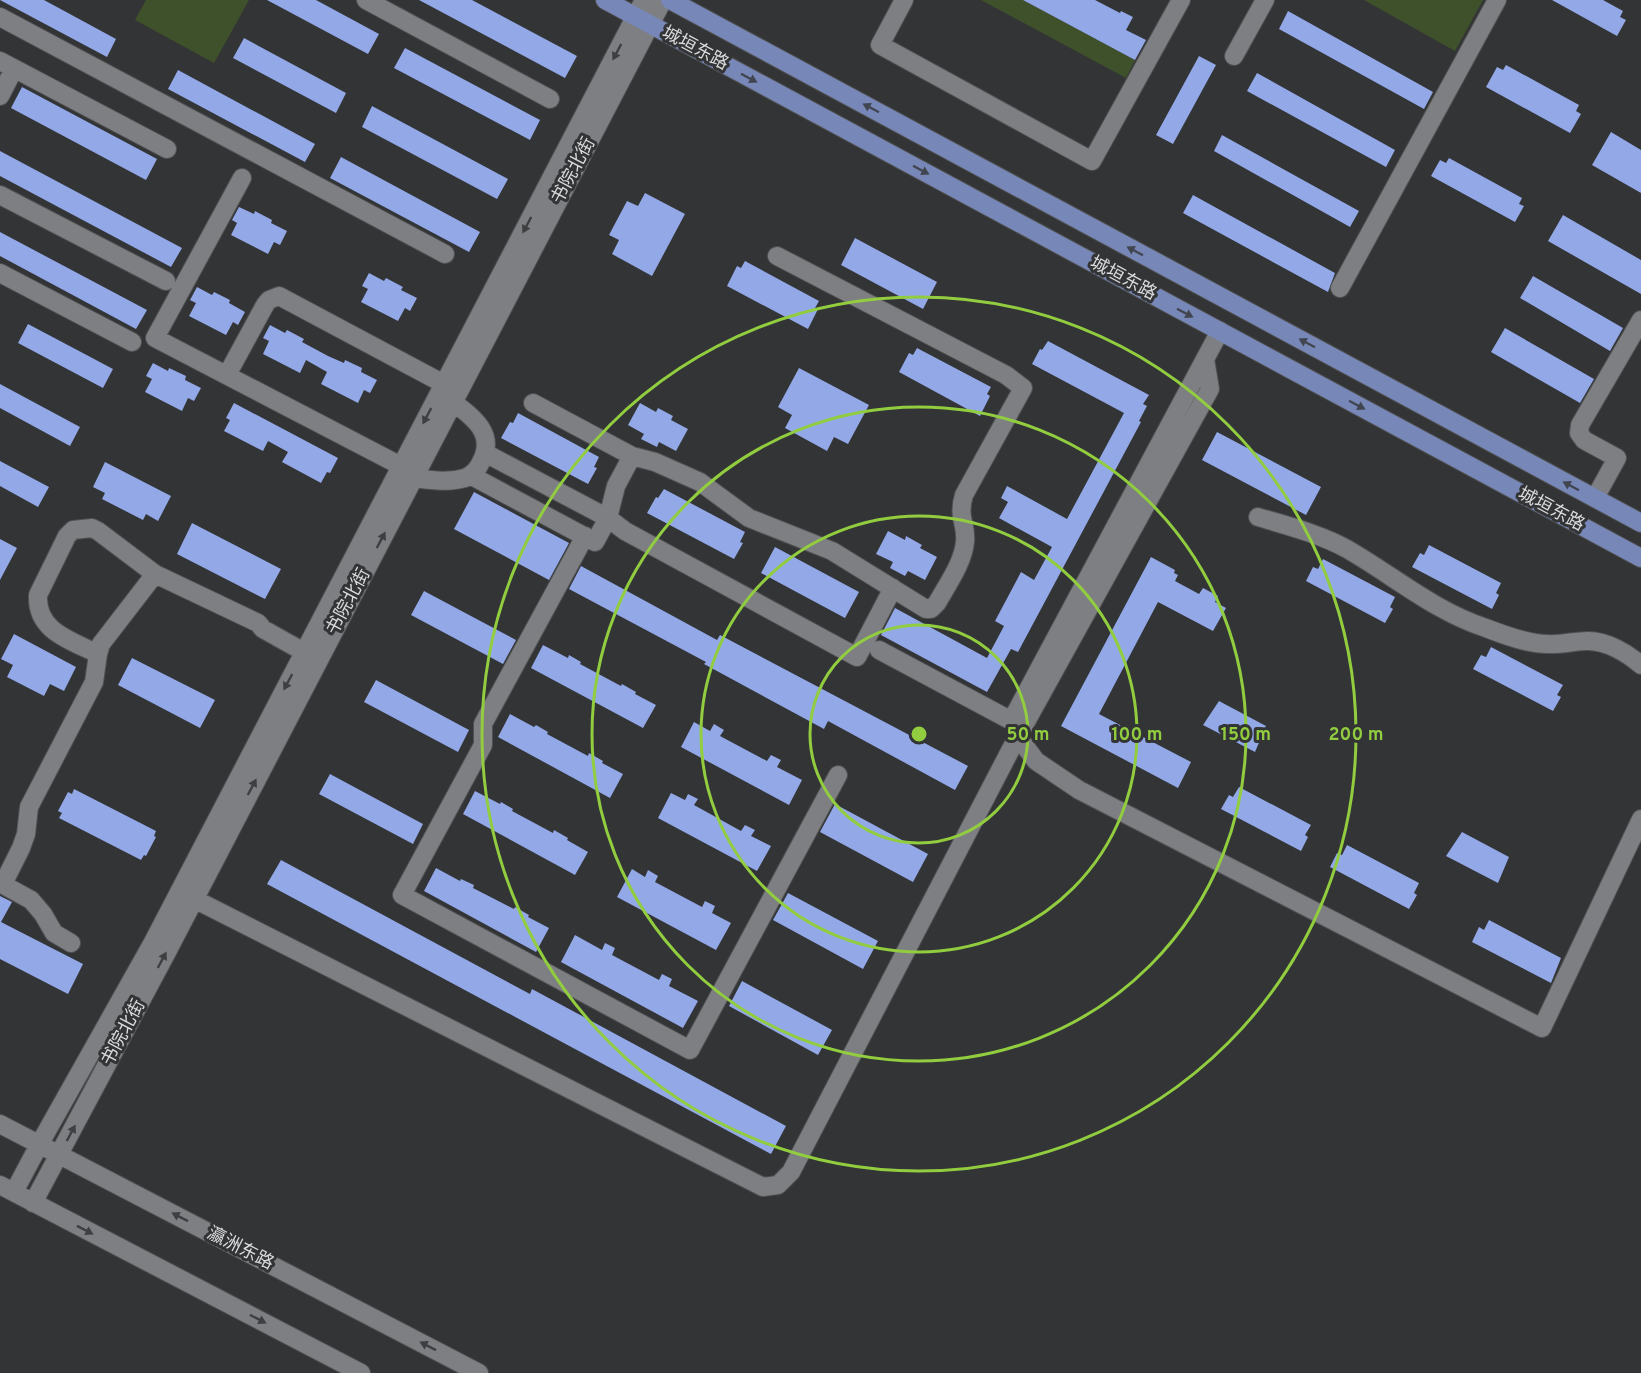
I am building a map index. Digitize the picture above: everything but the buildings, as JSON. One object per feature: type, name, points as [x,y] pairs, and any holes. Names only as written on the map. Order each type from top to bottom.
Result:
[{"type":"main road","name":"城垣东路","points":[[605,0],[643,14],[1220,332],[1641,558]]},
{"type":"main road","name":"城垣东路","points":[[670,0],[1641,523]]},
{"type":"street","points":[[366,0],[550,99]]},
{"type":"street","name":"书院北街","points":[[33,1203],[194,899],[407,472],[444,384],[643,14],[663,0]]},
{"type":"street","points":[[904,0],[880,45],[1092,161],[1181,0]]},
{"type":"street","points":[[1234,56],[1265,0]]},
{"type":"street","points":[[1340,288],[1497,0]]},
{"type":"street","name":"书院北街","points":[[7,1188],[39,1145],[152,944],[304,652],[407,472],[453,402],[643,14]]},
{"type":"street","points":[[0,16],[445,254]]},
{"type":"street","points":[[0,96],[7,65],[167,149]]},
{"type":"street","points":[[242,178],[155,338],[407,472],[438,481],[465,478],[470,475],[481,464],[487,443],[474,418],[453,402]]},
{"type":"street","points":[[0,195],[166,281]]},
{"type":"street","points":[[533,403],[632,456],[655,462],[700,482],[749,518],[832,550],[926,609],[931,609],[937,603],[962,556],[966,540],[960,514],[964,495],[1023,388],[1006,375],[777,256]]},
{"type":"street","points":[[0,273],[132,342]]},
{"type":"street","points":[[226,375],[265,305],[269,300],[279,296],[444,384]]},
{"type":"street","points":[[1594,498],[1617,458],[1584,440],[1579,434],[1580,425],[1641,320]]},
{"type":"street","points":[[879,650],[1008,718],[1015,714],[1220,332]]},
{"type":"street","points":[[194,899],[763,1187],[778,1185],[791,1172],[1018,737],[1210,389],[1205,359]]},
{"type":"street","points":[[485,453],[608,518],[625,531],[857,657],[893,588]]},
{"type":"street","points":[[470,475],[595,542],[608,518],[615,486],[632,456]]},
{"type":"street","points":[[1258,517],[1325,538],[1374,566],[1434,605],[1466,621],[1534,642],[1548,644],[1590,641],[1605,644],[1641,665]]},
{"type":"street","points":[[98,654],[47,627],[37,605],[38,595],[67,536],[73,530],[92,528],[98,531],[155,574],[258,624],[304,652]]},
{"type":"street","points":[[585,536],[483,724],[483,745],[402,895],[690,1050],[838,775]]},
{"type":"street","points":[[71,943],[54,933],[43,914],[31,900],[1,883],[21,848],[26,834],[29,807],[94,682],[98,654],[108,633],[155,574]]},
{"type":"street","points":[[1018,737],[1036,761],[1079,790],[1542,1028],[1641,819]]},
{"type":"street","name":"瀛洲东路","points":[[0,1124],[479,1373]]},
{"type":"street","points":[[7,1188],[361,1373]]},
{"type":"green space","points":[[146,0],[249,0],[214,63],[135,20]]},
{"type":"green space","points":[[981,0],[1023,0],[1135,60],[1126,78]]},
{"type":"green space","points":[[1364,0],[1483,0],[1455,51]]}]
